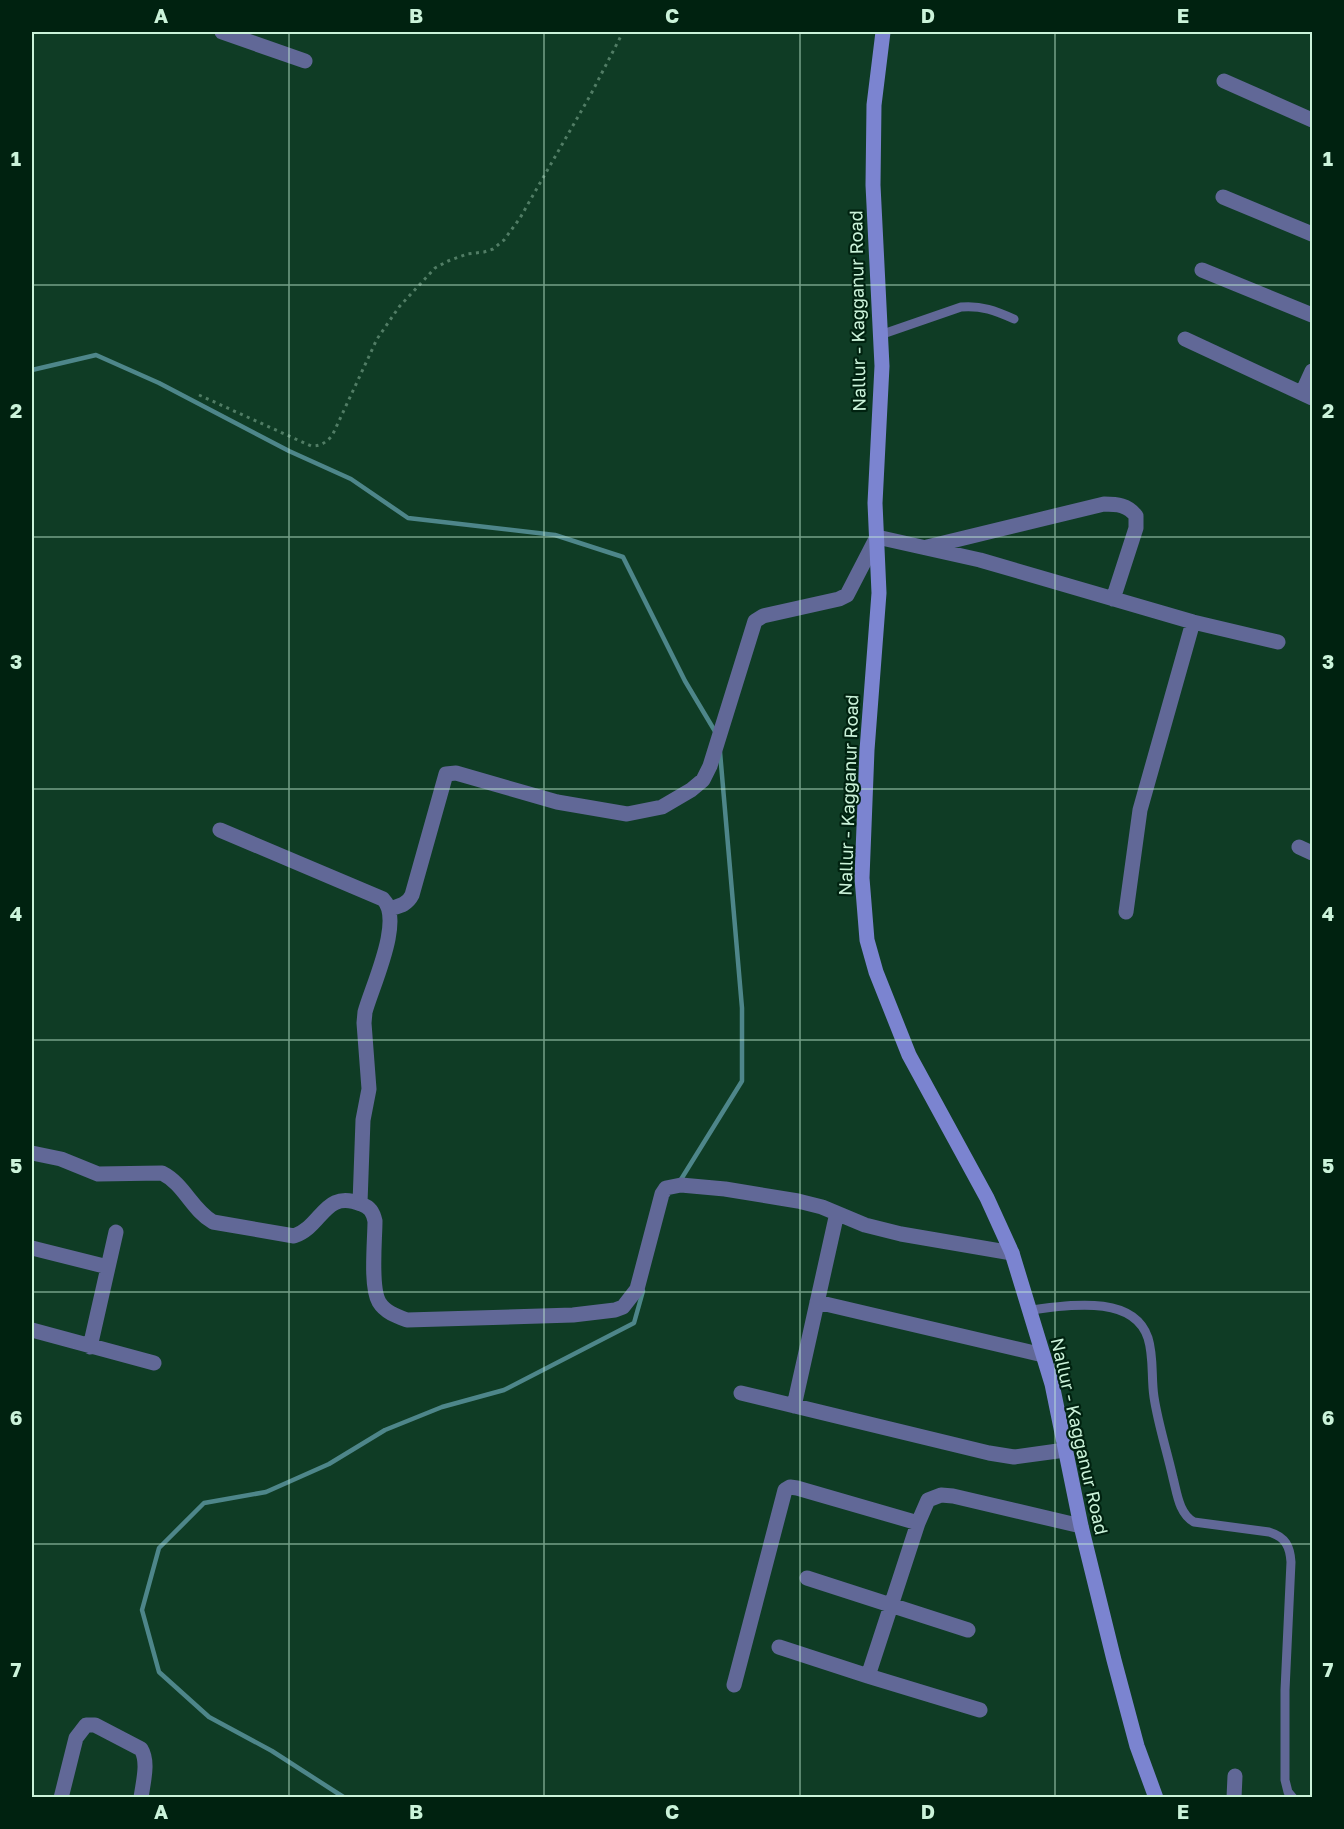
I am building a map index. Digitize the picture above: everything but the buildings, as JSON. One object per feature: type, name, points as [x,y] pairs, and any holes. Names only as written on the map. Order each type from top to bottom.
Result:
[{"type":"main road","name":"Nallur - Kagganur Road","points":[[883,32],[873,116],[873,185],[882,366],[875,502],[879,593],[867,750],[862,878],[867,940],[876,972],[909,1055],[987,1198],[1012,1253],[1052,1384],[1081,1526],[1137,1746],[1156,1797]]},
{"type":"street","points":[[222,32],[305,61]]},
{"type":"street","points":[[1224,81],[1312,120]]},
{"type":"street","points":[[1223,197],[1312,234]]},
{"type":"street","points":[[1202,270],[1312,315]]},
{"type":"street","points":[[1185,339],[1307,395],[1312,371]]},
{"type":"street","points":[[924,548],[1104,504],[1117,504],[1131,509],[1136,516],[1136,528],[1113,599]]},
{"type":"street","points":[[389,909],[404,905],[412,895],[446,774],[456,773],[557,802],[627,814],[662,807],[691,790],[702,780],[710,766],[754,621],[764,616],[839,599],[847,595],[877,537],[980,560],[1193,622],[1278,642]]},
{"type":"street","points":[[1126,912],[1140,810],[1193,622]]},
{"type":"street","points":[[220,830],[383,899],[387,903],[389,909],[388,942],[365,1012],[364,1023],[369,1089],[363,1120],[360,1203]]},
{"type":"street","points":[[32,1153],[61,1160],[98,1174],[162,1173],[171,1177],[204,1217],[213,1222],[294,1236],[303,1233],[335,1202],[360,1203],[373,1213],[375,1221],[374,1289],[379,1302],[388,1311],[407,1320],[573,1315],[615,1310],[622,1307],[637,1289],[662,1194],[666,1188],[671,1186],[726,1189],[798,1201],[822,1207],[865,1225],[901,1234],[1012,1253]]},
{"type":"street","points":[[794,1406],[837,1213]]},
{"type":"street","points":[[90,1347],[116,1232]]},
{"type":"street","points":[[32,1248],[108,1267]]},
{"type":"street","points":[[817,1302],[1043,1355]]},
{"type":"street","points":[[32,1330],[154,1363]]},
{"type":"street","points":[[741,1393],[989,1453],[1014,1457],[1065,1450]]},
{"type":"street","points":[[734,1685],[785,1490],[790,1487],[797,1488],[918,1523]]},
{"type":"street","points":[[868,1676],[918,1523],[928,1500],[941,1495],[1081,1526]]},
{"type":"street","points":[[807,1578],[968,1630]]},
{"type":"street","points":[[778,1647],[980,1710]]},
{"type":"street","points":[[61,1797],[76,1738],[86,1725],[95,1725],[141,1749],[145,1763],[141,1797]]},
{"type":"street","points":[[1234,1797],[1235,1776]]},
{"type":"lane","points":[[880,335],[961,307],[987,308],[1014,319]]},
{"type":"lane","points":[[1030,1310],[1062,1306],[1098,1306],[1126,1311],[1135,1317],[1143,1326],[1149,1340],[1154,1399],[1179,1501],[1188,1518],[1194,1522],[1277,1534],[1288,1545],[1291,1562],[1285,1690],[1285,1780],[1288,1792],[1293,1797]]},
{"type":"path","points":[[199,395],[311,446],[320,446],[325,442],[332,436],[377,339],[399,307],[435,268],[467,254],[493,249],[504,240],[520,218],[591,94],[623,32]]},
{"type":"waterway","points":[[32,370],[96,355],[159,383],[289,451],[351,479],[408,518],[555,535],[623,557],[685,681],[716,733]]},
{"type":"waterway","points":[[680,1181],[742,1081],[742,1008],[720,752]]},
{"type":"waterway","points":[[345,1798],[272,1751],[209,1717],[159,1672],[142,1610],[159,1548],[204,1503],[266,1492],[329,1464],[385,1430],[442,1407],[504,1390],[634,1323],[643,1291]]}]
